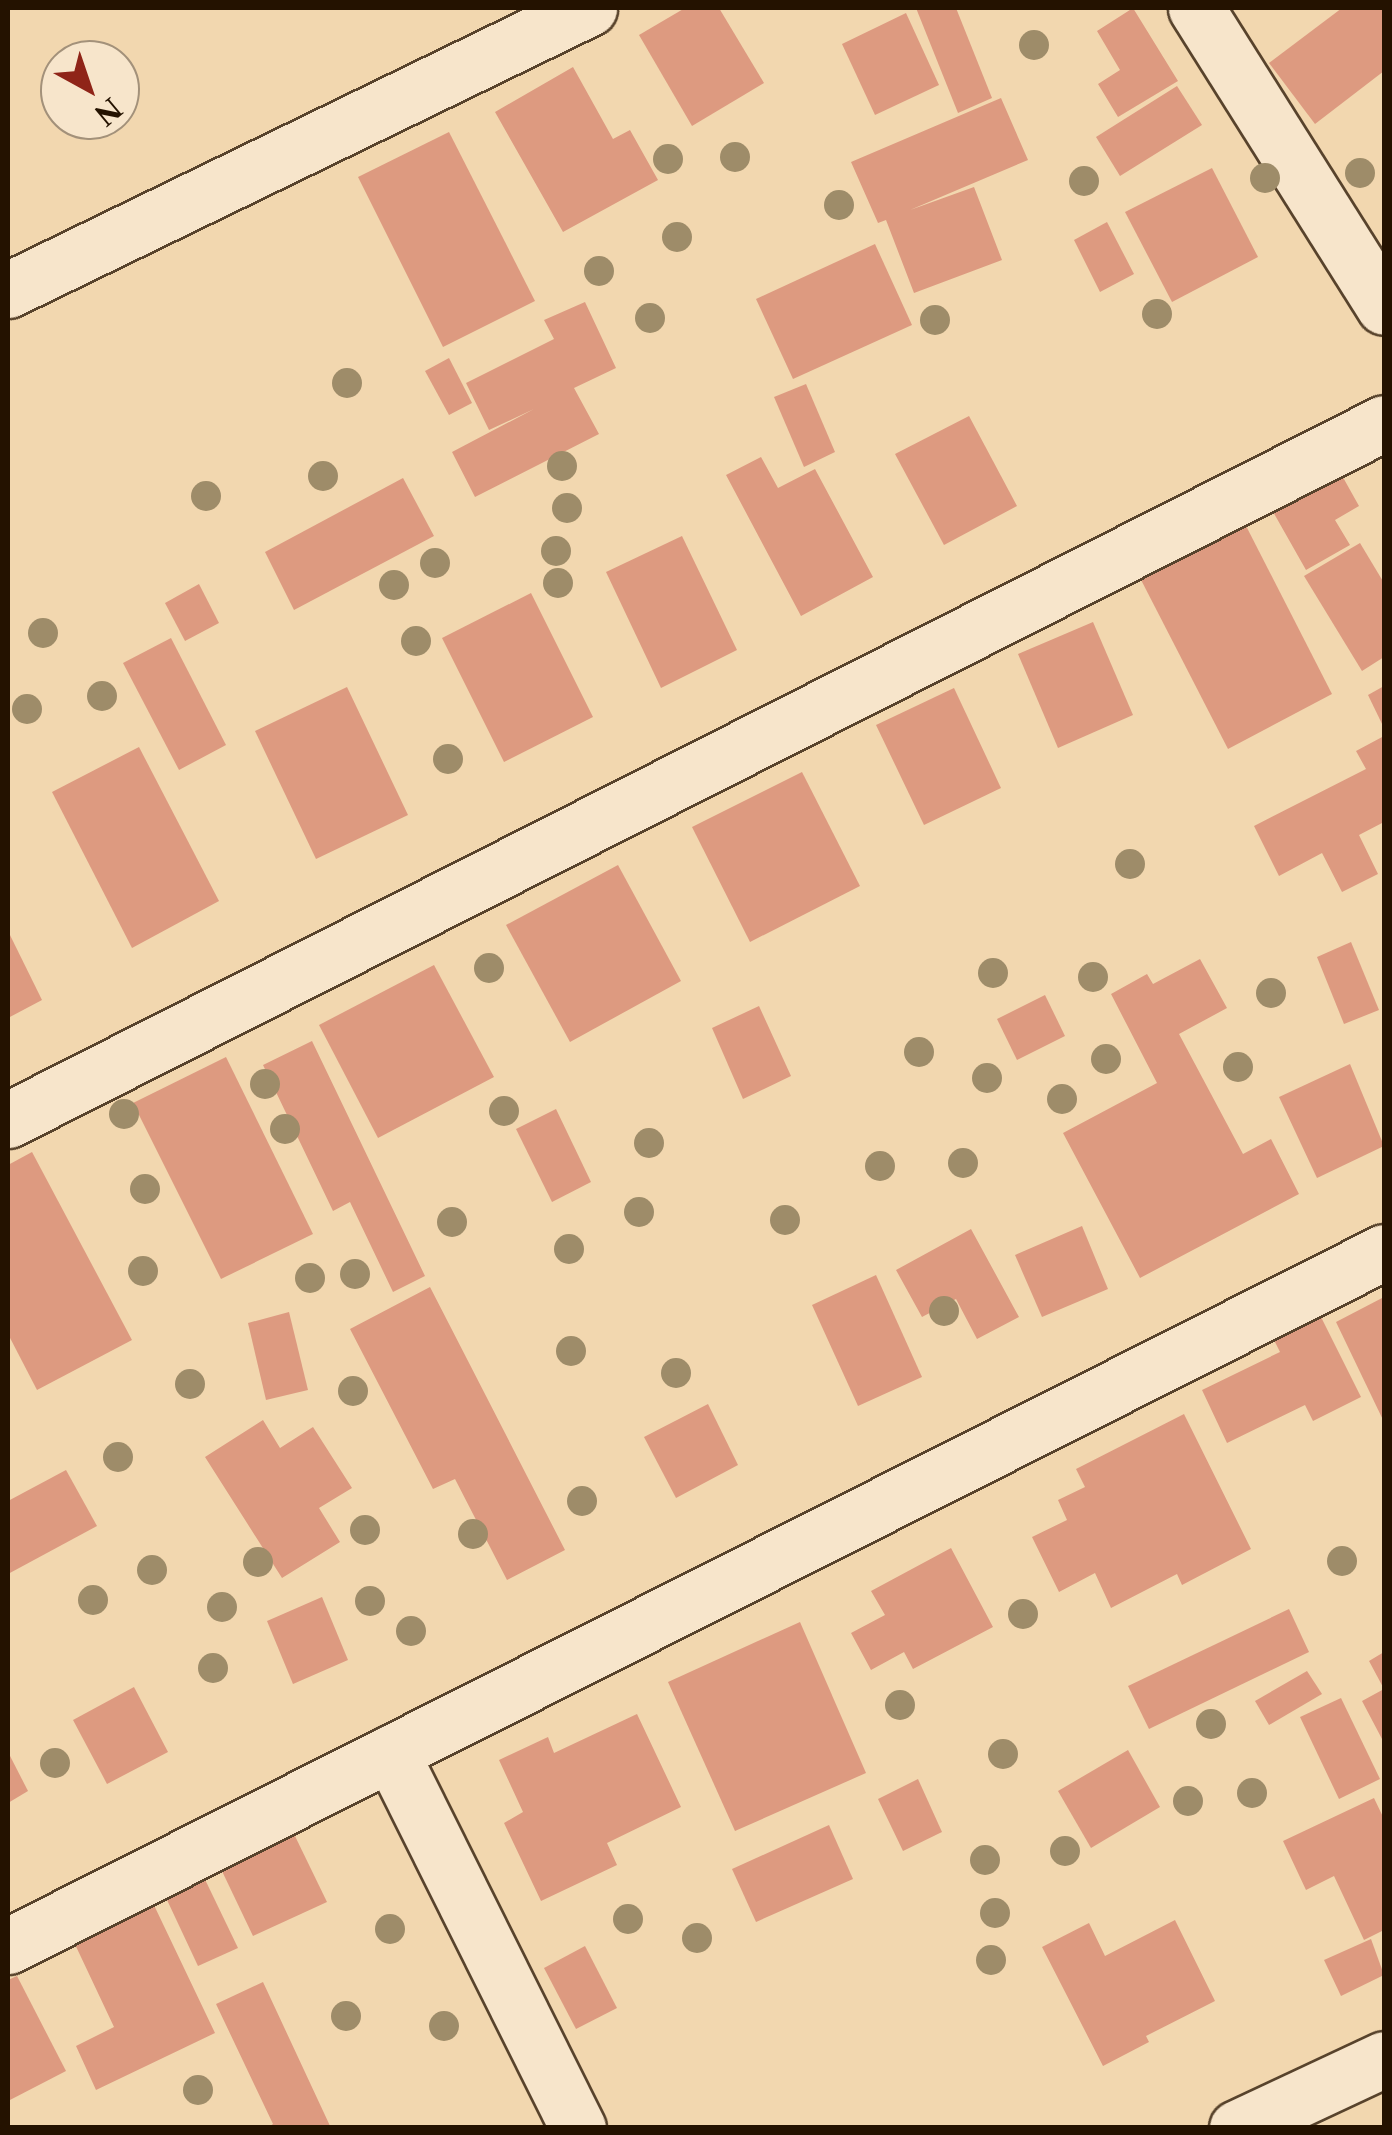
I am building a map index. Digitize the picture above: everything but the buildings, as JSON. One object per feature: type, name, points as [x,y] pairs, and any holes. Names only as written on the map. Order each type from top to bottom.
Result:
[{"type":"street","points":[[8,290],[501,27],[590,8]]},
{"type":"street","points":[[1196,8],[1384,306]]},
{"type":"street","points":[[8,1120],[1384,423]]},
{"type":"street","points":[[8,1946],[1384,1252]]},
{"type":"street","points":[[391,1753],[578,2128]]},
{"type":"street","points":[[1237,2128],[1384,2058]]}]
